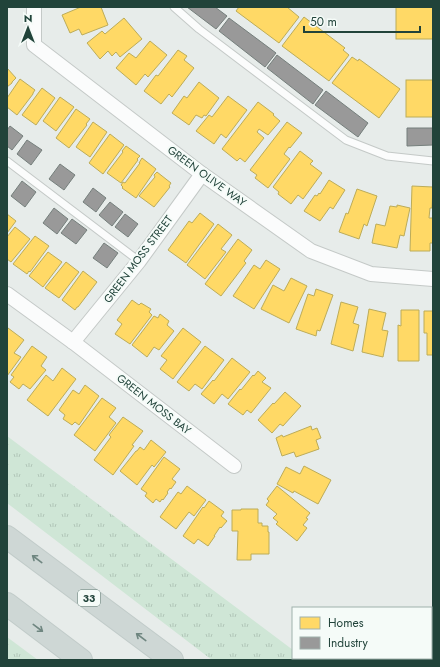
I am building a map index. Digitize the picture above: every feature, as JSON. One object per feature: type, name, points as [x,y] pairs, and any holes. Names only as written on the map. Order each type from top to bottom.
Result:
[{"type":"main road","name":"33","points":[[7,536],[172,660]]},
{"type":"main road","points":[[7,604],[81,660]]},
{"type":"street","name":"GREEN OLIVE WAY","points":[[34,7],[34,45],[202,174],[311,251],[371,274],[433,279]]},
{"type":"street","name":"GREEN MOSS STREET","points":[[73,342],[139,261],[202,174]]},
{"type":"street","name":"GREEN MOSS BAY","points":[[7,294],[73,342],[234,466]]},
{"type":"lane","points":[[174,7],[200,29],[346,140],[388,156],[433,161]]},
{"type":"lane","points":[[7,161],[139,261]]},
{"type":"green space","points":[[7,436],[292,649],[292,659],[306,660],[212,660],[7,503]]},
{"type":"green space","points":[[7,637],[38,660],[7,660]]},
{"type":"building: Homes","points":[[81,7],[101,7],[108,25],[82,35],[79,29],[70,33],[62,15]]},
{"type":"building: Homes","points":[[239,7],[287,7],[299,17],[279,43],[236,11]]},
{"type":"building: Homes","points":[[396,7],[433,7],[433,39],[396,39]]},
{"type":"building: Homes","points":[[304,17],[345,48],[343,50],[349,55],[329,81],[282,46]]},
{"type":"building: Homes","points":[[124,18],[142,39],[120,57],[116,52],[112,56],[108,51],[100,59],[87,43],[102,31],[105,34]]},
{"type":"building: Homes","points":[[150,41],[167,55],[148,77],[145,74],[136,85],[116,68],[129,53],[136,58]]},
{"type":"building: Homes","points":[[178,50],[187,56],[184,60],[194,68],[172,97],[169,94],[161,104],[144,91],[156,75],[158,76]]},
{"type":"building: Homes","points":[[352,57],[358,61],[359,59],[400,89],[379,118],[332,83]]},
{"type":"building: Homes","points":[[7,68],[16,78],[7,87]]},
{"type":"building: Homes","points":[[20,79],[35,90],[17,115],[7,107],[7,98]]},
{"type":"building: Homes","points":[[406,80],[433,80],[433,117],[406,117]]},
{"type":"building: Homes","points":[[199,82],[219,98],[206,116],[204,115],[202,118],[196,115],[189,125],[172,113],[184,96],[187,98]]},
{"type":"building: Homes","points":[[42,88],[55,98],[36,125],[22,115]]},
{"type":"building: Homes","points":[[228,96],[247,110],[226,138],[221,134],[214,144],[196,131],[209,115],[212,117]]},
{"type":"building: Homes","points":[[60,97],[74,107],[56,131],[43,121]]},
{"type":"building: Homes","points":[[258,102],[274,114],[273,115],[280,121],[268,135],[259,129],[257,132],[264,138],[245,162],[240,158],[237,161],[222,149]]},
{"type":"building: Homes","points":[[76,109],[90,119],[69,148],[56,138]]},
{"type":"building: Homes","points":[[93,122],[107,132],[90,157],[76,147]]},
{"type":"building: Homes","points":[[287,122],[302,133],[284,154],[290,159],[268,188],[255,178],[257,175],[250,170]]},
{"type":"building: Homes","points":[[110,134],[124,145],[103,174],[89,163]]},
{"type":"building: Homes","points":[[126,146],[140,156],[121,183],[107,173]]},
{"type":"building: Homes","points":[[300,151],[313,161],[310,164],[322,173],[303,199],[298,195],[291,204],[278,194],[279,192],[273,187]]},
{"type":"building: Homes","points":[[142,158],[156,169],[136,198],[122,188],[123,187],[121,185],[123,182],[125,183]]},
{"type":"building: Homes","points":[[157,172],[171,183],[169,186],[170,187],[154,207],[139,196],[155,177],[154,175]]},
{"type":"building: Homes","points":[[329,180],[345,190],[333,209],[330,207],[320,221],[304,211],[315,195],[317,196],[319,193],[320,194]]},
{"type":"building: Homes","points":[[412,186],[433,187],[432,208],[430,208],[429,218],[433,218],[433,243],[430,243],[430,251],[410,251]]},
{"type":"building: Homes","points":[[357,189],[377,196],[367,226],[364,224],[359,239],[339,232],[346,213],[348,214]]},
{"type":"building: Homes","points":[[397,205],[410,208],[404,236],[400,235],[397,248],[372,243],[376,224],[385,226],[390,206],[397,207]]},
{"type":"building: Homes","points":[[200,213],[214,224],[186,263],[168,250],[189,221],[192,223]]},
{"type":"building: Homes","points":[[7,214],[16,221],[7,233]]},
{"type":"building: Homes","points":[[218,224],[232,235],[221,249],[226,252],[205,279],[187,265]]},
{"type":"building: Homes","points":[[15,227],[30,239],[11,262],[7,259],[7,237]]},
{"type":"building: Homes","points":[[35,236],[49,246],[27,274],[13,264]]},
{"type":"building: Homes","points":[[238,239],[252,250],[244,261],[246,263],[221,296],[205,284]]},
{"type":"building: Homes","points":[[48,252],[62,262],[43,287],[29,276]]},
{"type":"building: Homes","points":[[266,260],[280,269],[254,309],[233,296],[254,265],[260,269]]},
{"type":"building: Homes","points":[[66,262],[79,272],[59,298],[45,288]]},
{"type":"building: Homes","points":[[83,271],[97,282],[75,310],[62,300]]},
{"type":"building: Homes","points":[[291,278],[307,286],[289,323],[261,309],[273,285],[284,291]]},
{"type":"building: Homes","points":[[316,289],[333,295],[320,331],[317,330],[316,336],[296,329],[308,294],[314,296]]},
{"type":"building: Homes","points":[[132,300],[139,305],[141,303],[151,309],[149,312],[152,315],[130,344],[115,334],[122,324],[117,320]]},
{"type":"building: Homes","points":[[341,302],[358,307],[353,323],[359,325],[353,351],[331,344]]},
{"type":"building: Homes","points":[[369,309],[386,313],[382,330],[388,331],[383,357],[362,352]]},
{"type":"building: Homes","points":[[401,310],[419,310],[419,361],[398,361],[398,325],[401,326]]},
{"type":"building: Homes","points":[[424,311],[433,311],[433,355],[427,355],[427,333],[424,333]]},
{"type":"building: Homes","points":[[160,314],[169,321],[167,325],[174,331],[159,350],[154,347],[147,357],[132,345],[154,316],[158,318]]},
{"type":"building: Homes","points":[[8,328],[24,340],[14,353],[21,357],[7,376],[7,330]]},
{"type":"building: Homes","points":[[183,328],[201,342],[173,379],[160,369],[167,360],[161,356]]},
{"type":"building: Homes","points":[[32,346],[47,357],[41,366],[46,370],[30,389],[23,384],[19,389],[10,382],[14,377],[11,375]]},
{"type":"building: Homes","points":[[205,346],[224,360],[202,389],[195,384],[189,391],[177,382]]},
{"type":"building: Homes","points":[[232,358],[250,372],[228,399],[222,394],[214,404],[201,394],[213,380],[214,381]]},
{"type":"building: Homes","points":[[62,368],[76,379],[48,416],[27,400],[46,375],[53,381]]},
{"type":"building: Homes","points":[[258,371],[266,378],[262,382],[271,388],[251,413],[247,410],[243,415],[228,404],[240,389],[241,390]]},
{"type":"building: Homes","points":[[85,385],[99,396],[79,425],[75,422],[72,425],[63,419],[65,415],[59,410],[73,390],[79,394]]},
{"type":"building: Homes","points":[[285,392],[301,406],[283,426],[280,424],[272,433],[258,420]]},
{"type":"building: Homes","points":[[102,398],[116,408],[109,417],[116,423],[95,451],[74,435]]},
{"type":"building: Homes","points":[[123,417],[143,431],[132,445],[134,446],[113,475],[94,460],[111,437],[109,435]]},
{"type":"building: Homes","points":[[311,426],[312,430],[317,428],[321,438],[316,440],[319,449],[296,457],[294,452],[282,456],[276,438],[282,435],[283,437]]},
{"type":"building: Homes","points":[[151,440],[166,452],[154,467],[152,465],[137,485],[120,471],[140,447],[144,450]]},
{"type":"building: Homes","points":[[164,457],[180,469],[172,479],[176,482],[167,492],[168,493],[163,500],[162,499],[160,502],[156,499],[153,503],[145,496],[147,493],[141,489]]},
{"type":"building: Homes","points":[[304,466],[331,480],[318,504],[277,484],[286,467],[300,474]]},
{"type":"building: Homes","points":[[187,486],[206,500],[194,516],[189,512],[176,529],[160,517],[178,492],[181,494]]},
{"type":"building: Homes","points":[[277,486],[310,513],[306,518],[308,519],[303,525],[307,528],[297,541],[276,524],[278,522],[273,518],[277,514],[266,505],[269,501],[267,499]]},
{"type":"building: Homes","points":[[209,501],[224,512],[221,516],[227,521],[221,528],[220,527],[208,546],[198,539],[194,544],[183,536],[203,507],[204,508]]},
{"type":"building: Homes","points":[[258,509],[258,523],[262,523],[262,526],[268,526],[269,554],[251,554],[251,560],[237,560],[238,531],[232,531],[232,510]]},
{"type":"building: Industry","points":[[187,7],[215,7],[227,16],[216,29]]},
{"type":"building: Industry","points":[[229,18],[276,53],[265,67],[219,31]]},
{"type":"building: Industry","points":[[277,55],[323,90],[313,104],[267,68]]},
{"type":"building: Industry","points":[[326,91],[368,123],[358,137],[315,105]]},
{"type":"building: Industry","points":[[10,126],[23,136],[12,150],[7,146],[7,130]]},
{"type":"building: Industry","points":[[407,128],[433,128],[433,145],[407,146]]},
{"type":"building: Industry","points":[[27,140],[42,150],[31,165],[17,154]]},
{"type":"building: Industry","points":[[60,164],[75,175],[64,190],[49,179]]},
{"type":"building: Industry","points":[[22,181],[36,192],[25,207],[11,196]]},
{"type":"building: Industry","points":[[93,188],[106,198],[96,212],[83,202]]},
{"type":"building: Industry","points":[[110,202],[123,212],[112,226],[99,215]]},
{"type":"building: Industry","points":[[54,208],[68,219],[57,234],[43,223]]},
{"type":"building: Industry","points":[[125,214],[138,224],[128,237],[115,227]]},
{"type":"building: Industry","points":[[72,219],[87,230],[76,244],[61,233]]},
{"type":"building: Industry","points":[[104,243],[118,253],[107,268],[93,258]]}]
